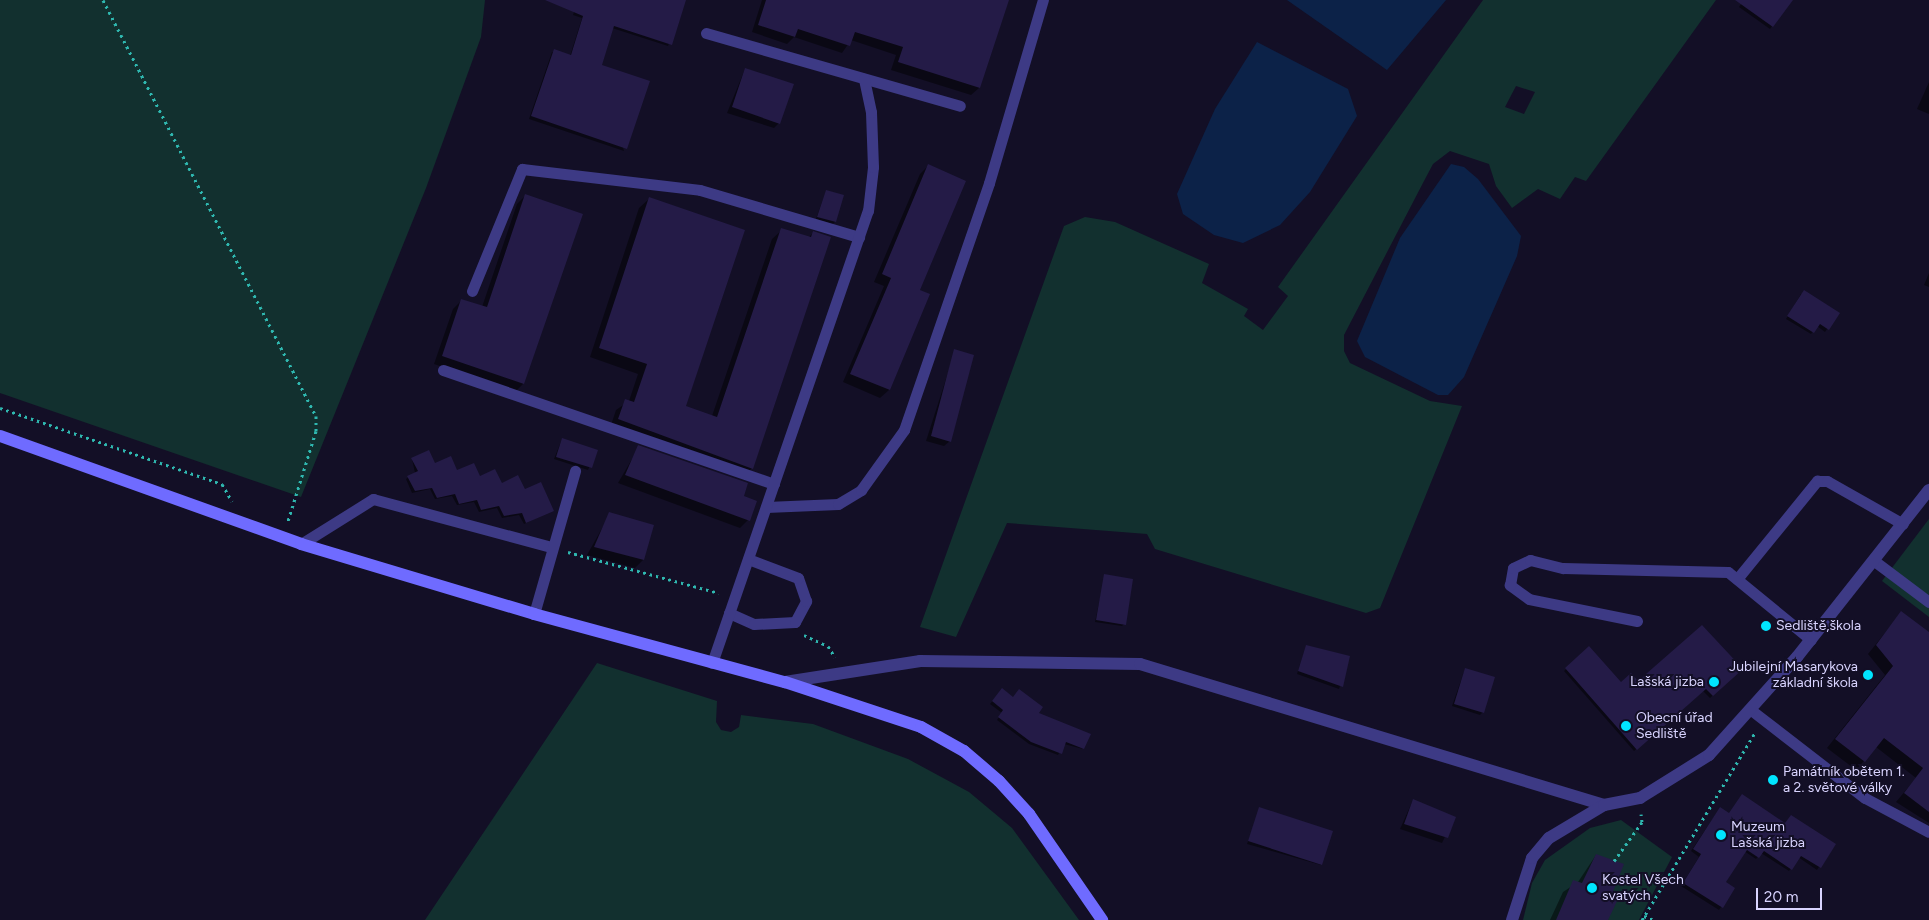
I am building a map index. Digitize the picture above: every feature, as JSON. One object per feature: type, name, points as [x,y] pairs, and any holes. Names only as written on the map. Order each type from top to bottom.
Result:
[{"type":"main road","points":[[0,436],[301,544],[534,614],[785,682],[896,716],[964,751],[1029,814],[1102,920]]},
{"type":"street","points":[[1512,920],[1532,858],[1549,838],[1604,805],[1640,798],[1708,756],[1751,710],[1811,640],[1929,490]]},
{"type":"street","points":[[785,682],[920,661],[1140,664],[1604,805]]},
{"type":"lane","points":[[766,507],[838,504],[861,490],[904,430],[989,183],[1043,0]]},
{"type":"lane","points":[[706,33],[960,106]]},
{"type":"lane","points":[[712,663],[868,211],[873,167],[871,112],[864,79]]},
{"type":"lane","points":[[472,291],[522,169],[700,190],[859,237]]},
{"type":"lane","points":[[443,370],[774,484]]},
{"type":"lane","points":[[534,614],[551,547],[575,471]]},
{"type":"lane","points":[[1737,580],[1818,481],[1827,481],[1903,524]]},
{"type":"lane","points":[[301,544],[373,499],[551,547]]},
{"type":"lane","points":[[729,613],[754,624],[795,622],[806,600],[798,578],[748,559]]},
{"type":"lane","points":[[1637,621],[1529,599],[1510,584],[1513,568],[1530,560],[1563,568],[1728,572],[1811,640]]},
{"type":"lane","points":[[1873,560],[1929,602]]},
{"type":"lane","points":[[1751,710],[1865,798],[1929,832]]},
{"type":"path","points":[[103,0],[316,416],[316,431],[288,521]]},
{"type":"path","points":[[0,408],[222,484],[233,502],[242,506]]},
{"type":"path","points":[[278,518],[318,532]]},
{"type":"path","points":[[551,547],[735,597]]},
{"type":"path","points":[[776,623],[828,646],[834,662]]},
{"type":"path","points":[[1654,920],[1643,918],[1765,720]]},
{"type":"path","points":[[1614,861],[1642,822],[1640,798]]},
{"type":"green space","points":[[0,0],[485,0],[481,37],[426,188],[301,497],[0,393]]},
{"type":"green space","points":[[1483,0],[1716,0],[1586,181],[1575,177],[1560,199],[1538,189],[1512,208],[1496,186],[1489,164],[1450,151],[1433,164],[1344,335],[1344,351],[1350,363],[1430,401],[1462,406],[1380,608],[1366,613],[1155,549],[1147,534],[1007,523],[956,637],[920,627],[1064,226],[1085,217],[1115,222],[1209,264],[1202,283],[1248,309],[1244,316],[1263,330],[1288,296],[1278,287]],"holes":[[[1516,86],[1535,92],[1524,114],[1505,107]]]},
{"type":"green space","points":[[1929,519],[1929,617],[1882,581]]},
{"type":"green space","points":[[597,663],[717,701],[716,722],[721,730],[731,732],[739,727],[741,715],[813,724],[908,759],[969,792],[1012,828],[1079,920],[425,920]]},
{"type":"green space","points":[[1621,820],[1672,857],[1639,920],[1523,920],[1532,883],[1545,860],[1590,828]]},
{"type":"water","points":[[1287,0],[1446,0],[1387,70]]},
{"type":"water","points":[[1257,42],[1348,89],[1357,116],[1310,192],[1280,225],[1243,243],[1214,235],[1183,214],[1177,194],[1215,109]]},
{"type":"water","points":[[1451,164],[1464,167],[1478,179],[1521,236],[1517,256],[1464,377],[1448,395],[1438,395],[1365,357],[1357,341],[1400,238]]},
{"type":"building","points":[[545,0],[686,0],[672,45],[614,26],[602,65],[650,81],[627,149],[531,116],[554,49],[571,55],[583,16]]},
{"type":"building","points":[[766,0],[1009,0],[980,88],[898,62],[903,47],[855,32],[850,46],[798,29],[795,37],[758,25]]},
{"type":"building","points":[[1735,0],[1793,0],[1773,27]]},
{"type":"building","points":[[745,68],[794,84],[780,124],[732,107]]},
{"type":"building","points":[[928,164],[966,181],[920,290],[930,294],[890,390],[850,374],[891,278],[882,274]]},
{"type":"building","points":[[826,190],[844,195],[836,222],[817,217]]},
{"type":"building","points":[[525,194],[583,214],[524,384],[442,356],[461,299],[487,307]]},
{"type":"building","points":[[649,197],[745,230],[686,406],[717,417],[781,228],[811,237],[813,231],[831,237],[753,469],[618,419],[625,399],[634,402],[647,364],[599,348]]},
{"type":"building","points":[[1804,290],[1840,313],[1829,330],[1820,324],[1814,333],[1787,316]]},
{"type":"building","points":[[954,349],[974,355],[951,442],[931,436]]},
{"type":"building","points":[[562,438],[598,450],[592,468],[556,457]]},
{"type":"building","points":[[638,445],[748,483],[744,496],[757,501],[750,521],[625,475]]},
{"type":"building","points":[[429,450],[435,463],[451,456],[457,470],[474,463],[480,476],[495,469],[502,483],[518,475],[525,489],[541,482],[554,511],[526,523],[522,513],[504,516],[499,506],[481,510],[477,500],[459,504],[455,494],[437,498],[432,488],[415,491],[407,476],[418,471],[411,458]]},
{"type":"building","points":[[609,512],[654,525],[644,560],[594,547]]},
{"type":"building","points":[[1104,574],[1133,579],[1126,625],[1096,620]]},
{"type":"building","points":[[1901,611],[1929,632],[1929,812],[1904,793],[1923,768],[1884,738],[1865,762],[1835,739],[1893,666],[1876,645]]},
{"type":"building","points":[[1702,625],[1743,669],[1713,696],[1706,689],[1637,750],[1565,668],[1589,646],[1621,682],[1631,673],[1638,681]]},
{"type":"building","points":[[1306,645],[1350,656],[1343,687],[1298,671]]},
{"type":"building","points":[[1465,668],[1495,677],[1484,713],[1454,704]]},
{"type":"building","points":[[1002,688],[1013,697],[1019,689],[1043,707],[1039,713],[1091,734],[1084,749],[1066,742],[1062,754],[1031,742],[998,717],[1003,710],[992,701]]},
{"type":"building","points":[[1742,794],[1785,823],[1791,815],[1836,844],[1821,868],[1801,856],[1792,870],[1764,851],[1759,858],[1747,850],[1726,882],[1735,888],[1723,908],[1683,883],[1701,854],[1693,849],[1720,807],[1729,813]]},
{"type":"building","points":[[1413,799],[1456,817],[1448,838],[1404,824]]},
{"type":"building","points":[[1259,807],[1333,831],[1322,865],[1248,841]]},
{"type":"building","name":"Kostel Všech svatých","points":[[1596,854],[1624,864],[1612,894],[1619,897],[1608,920],[1556,920],[1573,880],[1582,883]]},
{"type":"place","name":"Sedliště,škola","points":[[1766,626]]},
{"type":"place","name":"Jubilejní Masarykova základní škola","points":[[1868,675]]},
{"type":"place","name":"Lašská jizba","points":[[1714,682]]},
{"type":"place","name":"Obecní úřad Sedliště","points":[[1626,726]]},
{"type":"place","name":"Památník obětem 1. a 2. světové války","points":[[1773,780]]},
{"type":"place","name":"Muzeum Lašská jizba","points":[[1721,835]]},
{"type":"place","name":"Kostel Všech svatých","points":[[1592,888]]}]
